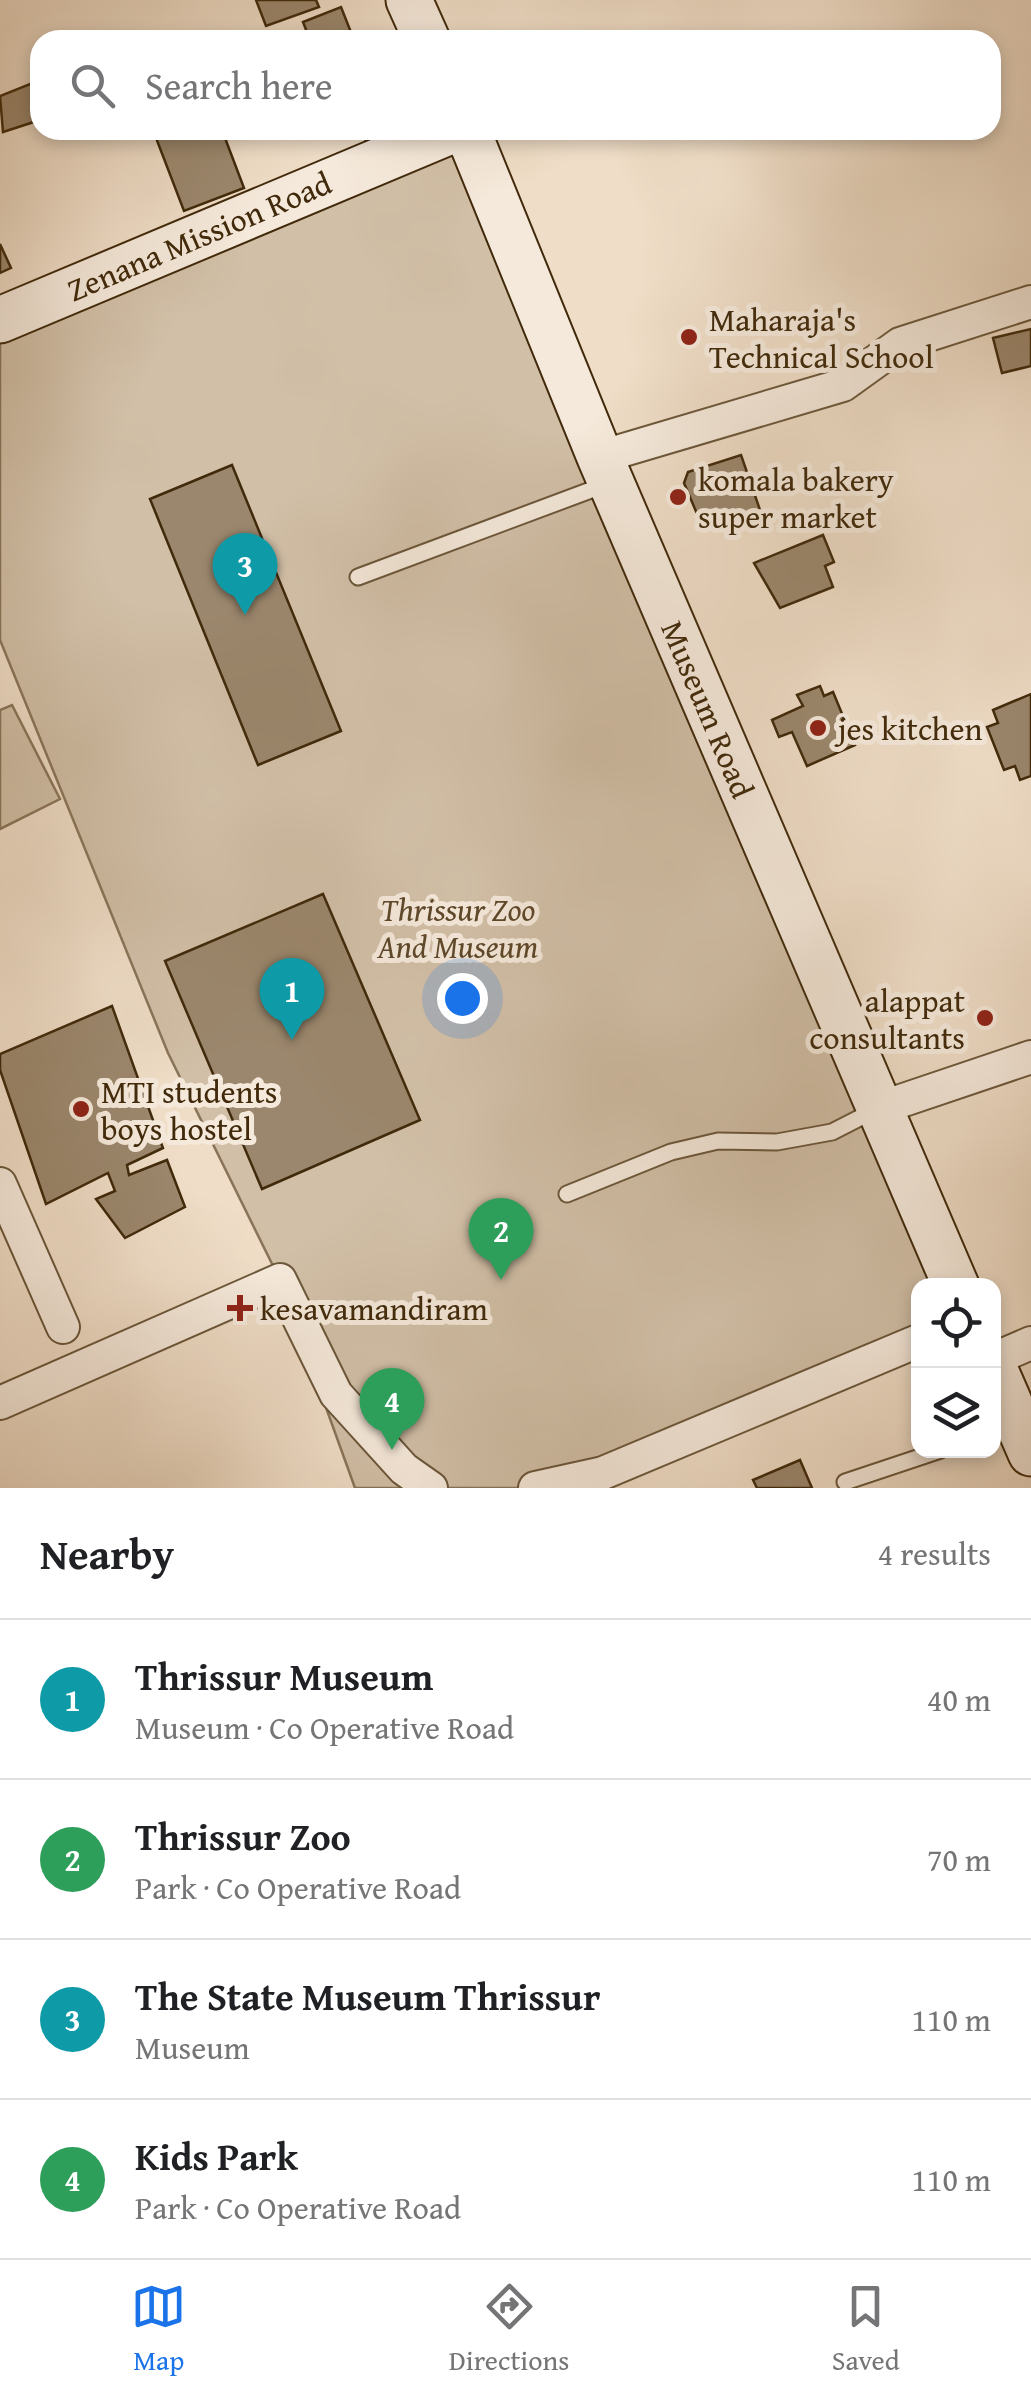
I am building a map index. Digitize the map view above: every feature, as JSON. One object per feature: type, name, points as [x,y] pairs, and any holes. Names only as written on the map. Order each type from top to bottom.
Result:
[{"type":"main road","name":"Zenana Mission Road","points":[[0,320],[429,140]]},
{"type":"main road","name":"Museum Road","points":[[471,140],[605,470],[953,1278]]},
{"type":"main road","points":[[1001,1388],[1018,1435]]},
{"type":"street","points":[[605,470],[844,385],[900,344],[1031,302]]},
{"type":"street","points":[[880,1108],[1031,1057]]},
{"type":"street","points":[[0,1184],[63,1327]]},
{"type":"street","points":[[0,1403],[280,1280],[336,1394],[404,1470],[432,1488]]},
{"type":"street","points":[[1001,1356],[1031,1342]]},
{"type":"street","points":[[535,1488],[603,1472],[911,1345]]},
{"type":"lane","points":[[358,577],[605,470]]},
{"type":"lane","points":[[567,1194],[670,1152],[718,1140],[777,1142],[832,1132],[880,1108]]},
{"type":"lane","points":[[846,1482],[917,1458]]},
{"type":"green space","name":"Thrissur Zoo And Museum","points":[[432,140],[458,140],[953,1278],[911,1278],[911,1335],[547,1488],[355,1488],[280,1280],[168,1053],[0,640],[0,336]]},
{"type":"green space","points":[[12,705],[60,799],[0,829],[0,710]]},
{"type":"building","points":[[256,0],[316,0],[319,7],[266,26]]},
{"type":"building","points":[[341,7],[350,30],[306,30],[303,22]]},
{"type":"building","points":[[30,84],[30,123],[3,132],[0,96]]},
{"type":"building","points":[[157,140],[226,140],[244,188],[184,211]]},
{"type":"building","points":[[0,244],[11,268],[0,273]]},
{"type":"building","points":[[1031,329],[1031,366],[1002,373],[993,338]]},
{"type":"building","points":[[741,455],[760,510],[703,528],[684,483],[688,472]]},
{"type":"building","points":[[232,465],[341,731],[258,765],[150,499]]},
{"type":"building","points":[[823,535],[834,562],[825,566],[833,587],[780,608],[754,563]]},
{"type":"building","points":[[820,686],[824,696],[833,692],[855,745],[807,766],[792,732],[779,737],[772,720],[803,706],[797,695]]},
{"type":"building","points":[[1031,694],[1031,776],[1020,780],[1015,766],[1004,770],[987,727],[998,723],[993,710]]},
{"type":"building","points":[[323,894],[420,1120],[262,1189],[165,961]]},
{"type":"building","name":"MTI students boys hostel","points":[[112,1006],[163,1148],[127,1165],[129,1175],[167,1160],[185,1207],[125,1238],[96,1199],[115,1191],[108,1173],[46,1204],[0,1070],[0,1054]]},
{"type":"building","points":[[800,1460],[812,1488],[757,1488],[753,1480]]},
{"type":"place","name":"Maharaja's Technical School","points":[[689,337]]},
{"type":"place","name":"komala bakery super market","points":[[678,497]]},
{"type":"place","name":"The State Museum Thrissur","points":[[245,615]]},
{"type":"place","name":"jes kitchen","points":[[818,728]]},
{"type":"place","name":"alappat consultants","points":[[985,1018]]},
{"type":"place","name":"Thrissur Museum","points":[[292,1040]]},
{"type":"place","name":"MTI students boys hostel","points":[[81,1109]]},
{"type":"place","name":"Thrissur Zoo","points":[[501,1280]]},
{"type":"place","name":"kesavamandiram","points":[[240,1308]]},
{"type":"place","name":"Kids Park","points":[[392,1450]]}]
